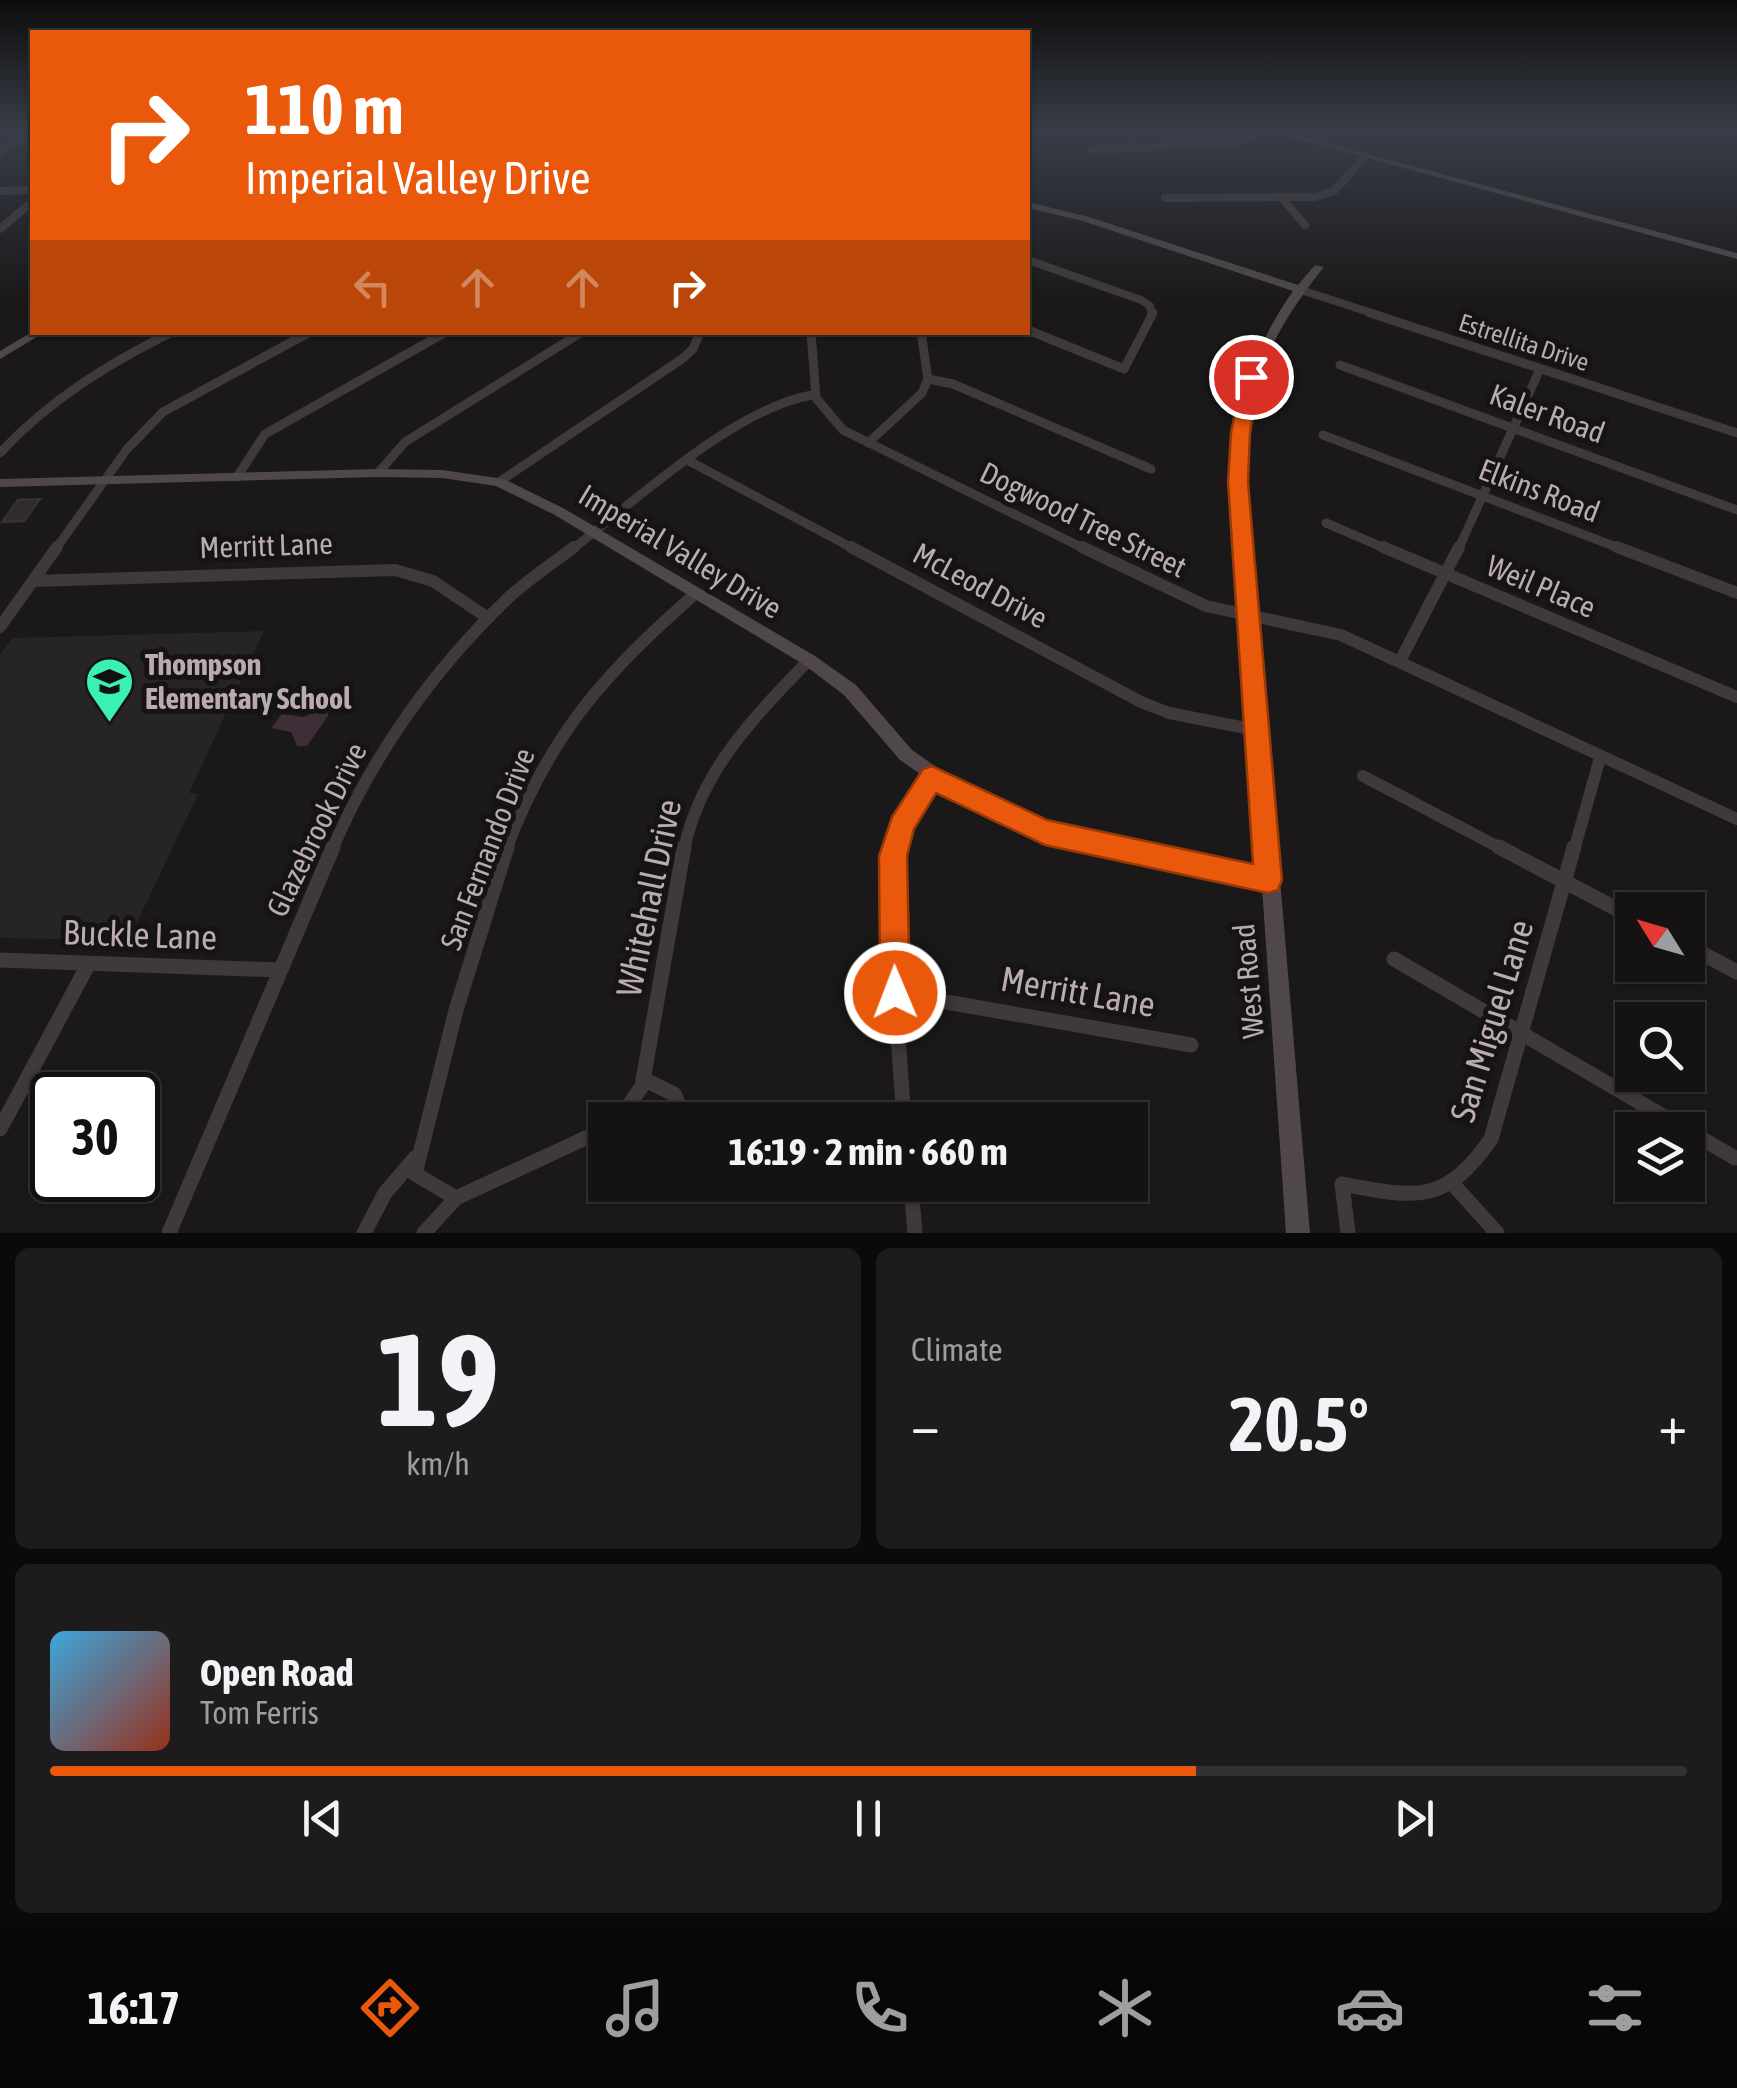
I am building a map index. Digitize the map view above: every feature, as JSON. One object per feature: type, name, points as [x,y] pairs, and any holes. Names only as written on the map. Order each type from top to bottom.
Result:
[{"type":"street","points":[[1165,198],[1282,198],[1330,193],[1334,189]]},
{"type":"street","points":[[1487,189],[1737,256]]},
{"type":"street","points":[[0,191],[30,190]]},
{"type":"street","points":[[1282,198],[1305,225]]},
{"type":"street","points":[[0,229],[30,204]]},
{"type":"street","points":[[1030,205],[1086,218],[1298,289]]},
{"type":"street","points":[[1030,261],[1150,306],[1153,314],[1124,369],[1030,331]]},
{"type":"street","name":"West Road","points":[[1298,1233],[1238,482],[1245,402],[1261,349],[1298,289],[1319,267]]},
{"type":"street","name":"Estrellita Drive","points":[[1298,289],[1737,433]]},
{"type":"street","points":[[0,356],[35,335]]},
{"type":"street","points":[[0,453],[61,395],[123,356],[166,335]]},
{"type":"street","points":[[0,627],[127,449],[163,412],[304,335]]},
{"type":"street","points":[[237,477],[265,434],[441,335]]},
{"type":"street","points":[[378,473],[405,442],[577,335]]},
{"type":"street","points":[[500,482],[682,359],[693,349],[699,335]]},
{"type":"street","points":[[811,335],[812,396]]},
{"type":"street","points":[[868,443],[915,402],[928,379],[921,335]]},
{"type":"street","name":"Kaler Road","points":[[1340,366],[1737,510]]},
{"type":"street","points":[[1400,661],[1446,574],[1540,369]]},
{"type":"street","points":[[928,379],[953,384],[1151,469]]},
{"type":"street","name":"Dogwood Tree Street","points":[[812,396],[826,417],[868,443],[1187,599],[1341,635],[1737,819]]},
{"type":"street","name":"Glazebrook Drive","points":[[170,1233],[279,970],[370,770],[423,690],[488,618],[594,533],[765,406],[812,396]]},
{"type":"street","name":"Elkins Road","points":[[1324,435],[1737,593]]},
{"type":"street","name":"McLeod Drive","points":[[690,461],[1142,702],[1169,713],[1256,730]]},
{"type":"street","name":"Imperial Valley Drive","points":[[0,483],[378,473],[442,474],[500,482],[809,660],[850,690],[884,732],[932,777],[982,805],[1045,832],[1268,880]]},
{"type":"street","name":"Weil Place","points":[[1326,523],[1737,697]]},
{"type":"street","name":"Merritt Lane","points":[[33,581],[396,570],[419,572],[435,580],[488,618]]},
{"type":"street","name":"San Fernando Drive","points":[[419,1154],[478,932],[540,769],[596,686],[694,594]]},
{"type":"street","name":"Whitehall Drive","points":[[630,1102],[643,1079],[685,844],[699,798],[744,727],[809,660]]},
{"type":"street","name":"San Miguel Lane","points":[[1453,1184],[1490,1139],[1600,758]]},
{"type":"street","points":[[1363,776],[1615,908]]},
{"type":"street","points":[[903,1102],[895,993],[893,856],[901,826],[932,777]]},
{"type":"street","points":[[1705,955],[1737,972]]},
{"type":"street","name":"Buckle Lane","points":[[0,960],[279,970]]},
{"type":"street","points":[[1394,960],[1736,1162]]},
{"type":"street","points":[[0,1129],[88,965]]},
{"type":"street","name":"Merritt Lane","points":[[895,993],[1191,1044]]},
{"type":"street","points":[[643,1079],[674,1094],[678,1102]]},
{"type":"street","points":[[424,1233],[456,1198],[588,1137]]},
{"type":"street","points":[[419,1154],[415,1174],[456,1198]]},
{"type":"street","points":[[364,1233],[386,1193],[419,1154]]},
{"type":"street","points":[[1348,1233],[1342,1184],[1382,1192],[1419,1192],[1453,1184],[1497,1233]]},
{"type":"street","points":[[913,1202],[916,1233]]},
{"type":"shaded area","name":"Thompson Elementary School","points":[[264,631],[189,793],[198,794],[132,933],[115,940],[0,938],[0,655],[12,638]]},
{"type":"shaded area","points":[[328,710],[328,716],[307,746],[297,746],[291,732],[271,728],[282,714],[304,717]]},
{"type":"building","points":[[40,499],[24,521],[2,522],[18,500]]},
{"type":"place","name":"Thompson Elementary School","points":[[110,724]]},
{"type":"route","points":[[895,993],[893,856],[901,826],[932,777],[1010,819],[1045,832],[1268,880],[1238,482],[1240,433],[1251,377]]}]
